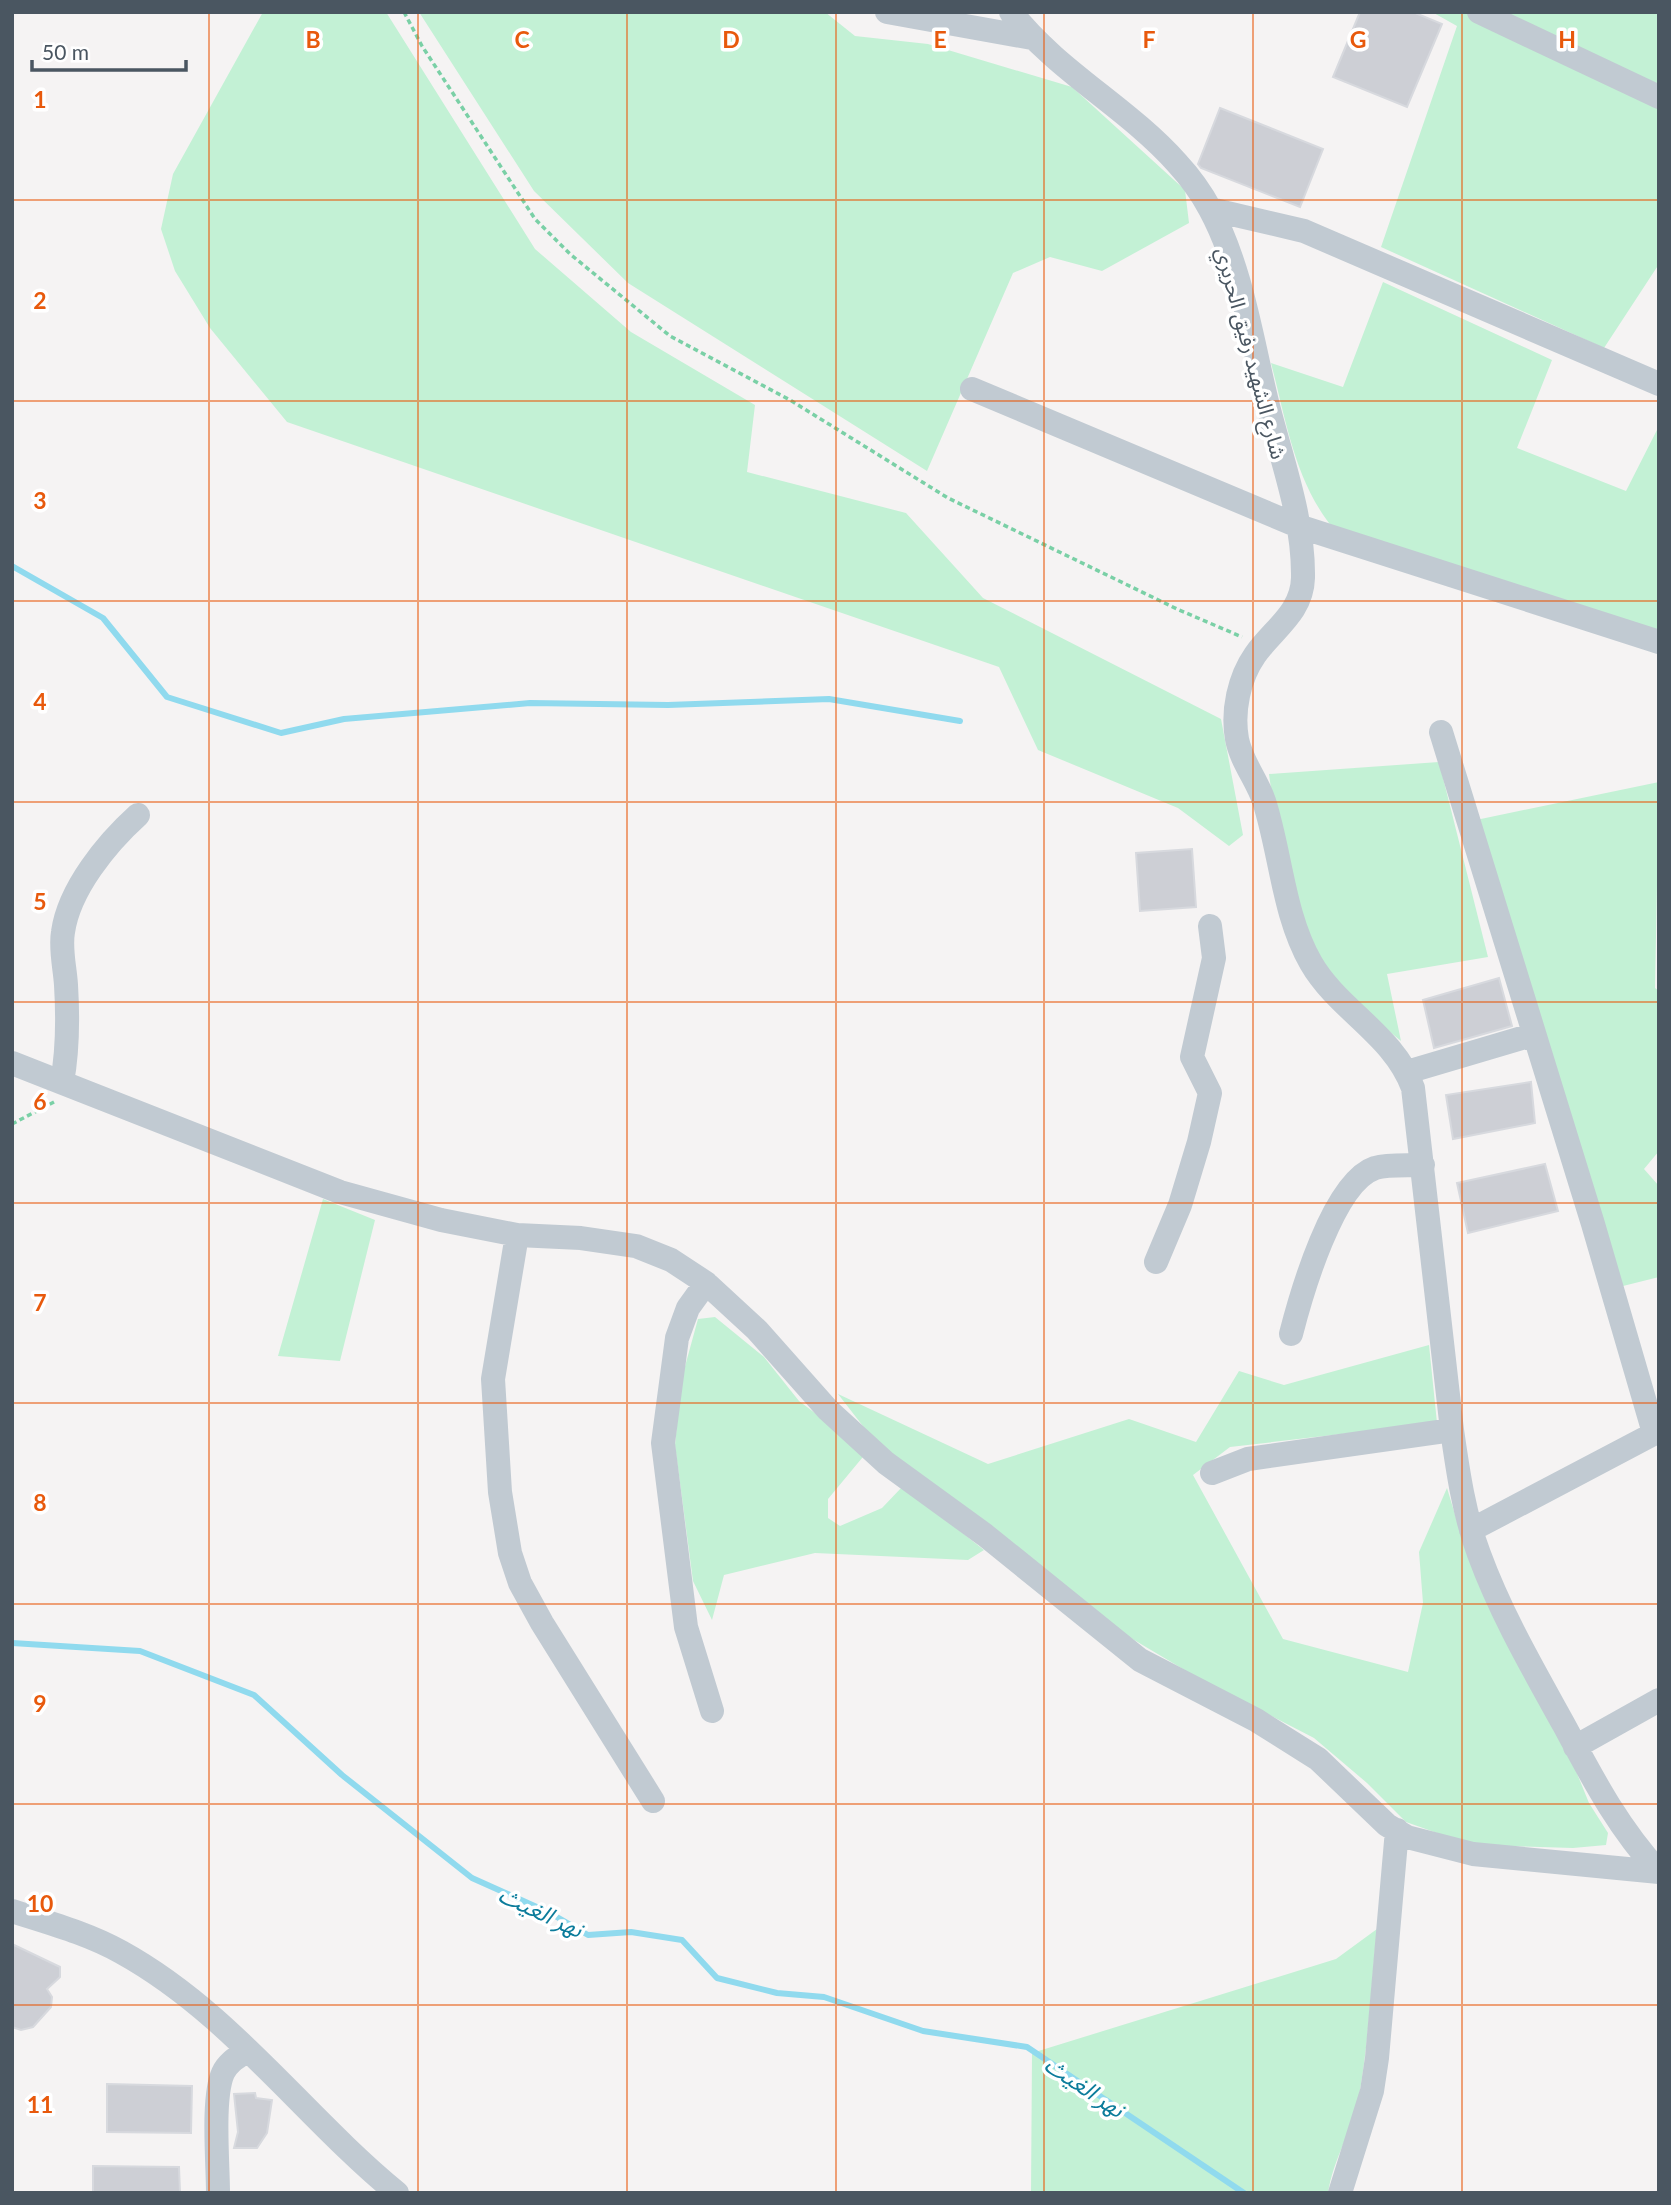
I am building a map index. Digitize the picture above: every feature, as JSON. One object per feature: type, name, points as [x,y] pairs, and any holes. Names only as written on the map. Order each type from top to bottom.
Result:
[{"type":"street","points":[[887,12],[1032,38]]},
{"type":"street","name":"شارع الشهيد رفيق الحريري","points":[[1011,12],[1032,38],[1156,142],[1180,166],[1210,209],[1231,262],[1298,526],[1303,578],[1300,595],[1290,618],[1264,646],[1245,676],[1238,698],[1236,732],[1243,758],[1264,800],[1281,878],[1310,962],[1326,984],[1393,1052],[1407,1072]]},
{"type":"street","points":[[1479,12],[1659,97]]},
{"type":"street","points":[[1210,209],[1304,231],[1659,384]]},
{"type":"street","points":[[972,389],[1298,526],[1659,642]]},
{"type":"street","points":[[1441,732],[1656,1432],[1471,1530]]},
{"type":"street","points":[[70,1085],[62,944],[65,920],[79,889],[100,857],[138,815]]},
{"type":"street","points":[[1156,1262],[1180,1205],[1210,1093],[1192,1057],[1214,958],[1210,926]]},
{"type":"street","points":[[1532,1035],[1407,1072],[1417,1108],[1452,1430],[1471,1530],[1510,1626],[1628,1838],[1659,1872]]},
{"type":"street","points":[[12,1063],[340,1192],[441,1220],[517,1235],[581,1238],[636,1246],[671,1260],[706,1283],[757,1330],[828,1410],[886,1463],[985,1535],[1140,1660],[1256,1720],[1318,1759],[1407,1837],[1473,1854],[1659,1872]]},
{"type":"street","points":[[1290,1334],[1306,1279],[1330,1221],[1349,1191],[1373,1169],[1423,1165]]},
{"type":"street","points":[[517,1235],[493,1379],[500,1492],[510,1553],[520,1583],[542,1623],[653,1801]]},
{"type":"street","points":[[706,1283],[688,1308],[677,1338],[663,1443],[686,1627],[712,1711]]},
{"type":"street","points":[[1212,1473],[1248,1459],[1452,1430]]},
{"type":"street","points":[[1575,1746],[1659,1700]]},
{"type":"street","points":[[1340,2193],[1372,2091],[1376,2068],[1397,1830]]},
{"type":"street","points":[[12,1911],[80,1932],[123,1953],[187,1996],[272,2071],[397,2193]]},
{"type":"street","points":[[218,2193],[218,2116],[222,2074],[235,2058],[247,2051]]},
{"type":"path","points":[[404,12],[535,219],[576,260],[670,336],[790,400],[948,498],[1177,609],[1264,646]]},
{"type":"path","points":[[12,1124],[70,1085]]},
{"type":"green space","points":[[263,12],[386,12],[535,249],[631,332],[755,405],[747,472],[906,513],[983,598],[1221,719],[1243,835],[1229,846],[1178,808],[1038,750],[999,667],[287,422],[210,328],[175,271],[161,229],[173,174]]},
{"type":"green space","points":[[419,12],[825,12],[855,36],[928,44],[1072,87],[1185,190],[1189,223],[1102,271],[1050,257],[1013,273],[927,471],[628,283],[534,191]]},
{"type":"green space","points":[[1432,12],[1659,12],[1659,264],[1604,348],[1381,247],[1457,26]]},
{"type":"green space","points":[[1383,282],[1552,360],[1517,448],[1626,491],[1659,426],[1659,631],[1333,528],[1309,491],[1293,450],[1271,363],[1343,387]]},
{"type":"green space","points":[[1439,762],[1488,957],[1387,974],[1401,1041],[1341,990],[1316,952],[1290,875],[1269,774]]},
{"type":"green space","points":[[1659,782],[1655,988],[1659,991],[1659,1151],[1644,1169],[1659,1186],[1659,1277],[1619,1287],[1476,820]]},
{"type":"green space","points":[[323,1199],[375,1220],[340,1361],[278,1356]]},
{"type":"green space","points":[[715,1317],[764,1357],[799,1401],[867,1452],[828,1499],[828,1518],[840,1526],[882,1508],[903,1486],[984,1550],[968,1560],[815,1553],[724,1575],[712,1620],[693,1581],[675,1445],[681,1381],[698,1319]]},
{"type":"green space","points":[[1429,1345],[1437,1423],[1230,1447],[1193,1475],[1283,1639],[1408,1672],[1423,1603],[1419,1552],[1447,1488],[1466,1551],[1563,1739],[1589,1803],[1608,1833],[1606,1845],[1573,1848],[1471,1845],[1406,1822],[1367,1783],[1314,1738],[1198,1678],[1109,1625],[873,1439],[838,1394],[988,1464],[1129,1419],[1196,1442],[1239,1371],[1284,1385]]},
{"type":"green space","points":[[1377,1929],[1368,2033],[1359,2096],[1328,2193],[1031,2193],[1032,2053],[1336,1959]]},
{"type":"building","points":[[1360,12],[1413,12],[1442,24],[1407,107],[1333,77]]},
{"type":"building","points":[[1220,108],[1323,149],[1300,207],[1201,168],[1198,164]]},
{"type":"building","points":[[1192,849],[1196,907],[1140,911],[1136,853]]},
{"type":"building","points":[[1499,978],[1512,1026],[1434,1048],[1423,1000]]},
{"type":"building","points":[[1531,1082],[1535,1123],[1453,1139],[1446,1095]]},
{"type":"building","points":[[1545,1164],[1558,1211],[1468,1233],[1457,1183]]},
{"type":"building","points":[[12,1944],[60,1967],[60,1977],[47,1989],[52,1997],[51,2007],[33,2027],[21,2030],[12,2027]]},
{"type":"building","points":[[107,2084],[192,2086],[191,2133],[107,2132]]},
{"type":"building","points":[[255,2093],[256,2098],[272,2100],[267,2133],[257,2148],[234,2148],[238,2132],[234,2094]]},
{"type":"building","points":[[93,2166],[179,2167],[180,2193],[93,2193]]},
{"type":"waterway","points":[[12,566],[103,618],[167,697],[281,733],[344,719],[530,703],[668,705],[829,699],[960,721]]},
{"type":"waterway","name":"نهر الغيث","points":[[12,1643],[140,1651],[254,1695],[342,1775],[472,1878],[550,1913],[588,1935],[631,1932],[682,1940],[717,1978],[777,1993],[824,1997],[923,2031],[1027,2047],[1244,2193]]}]
